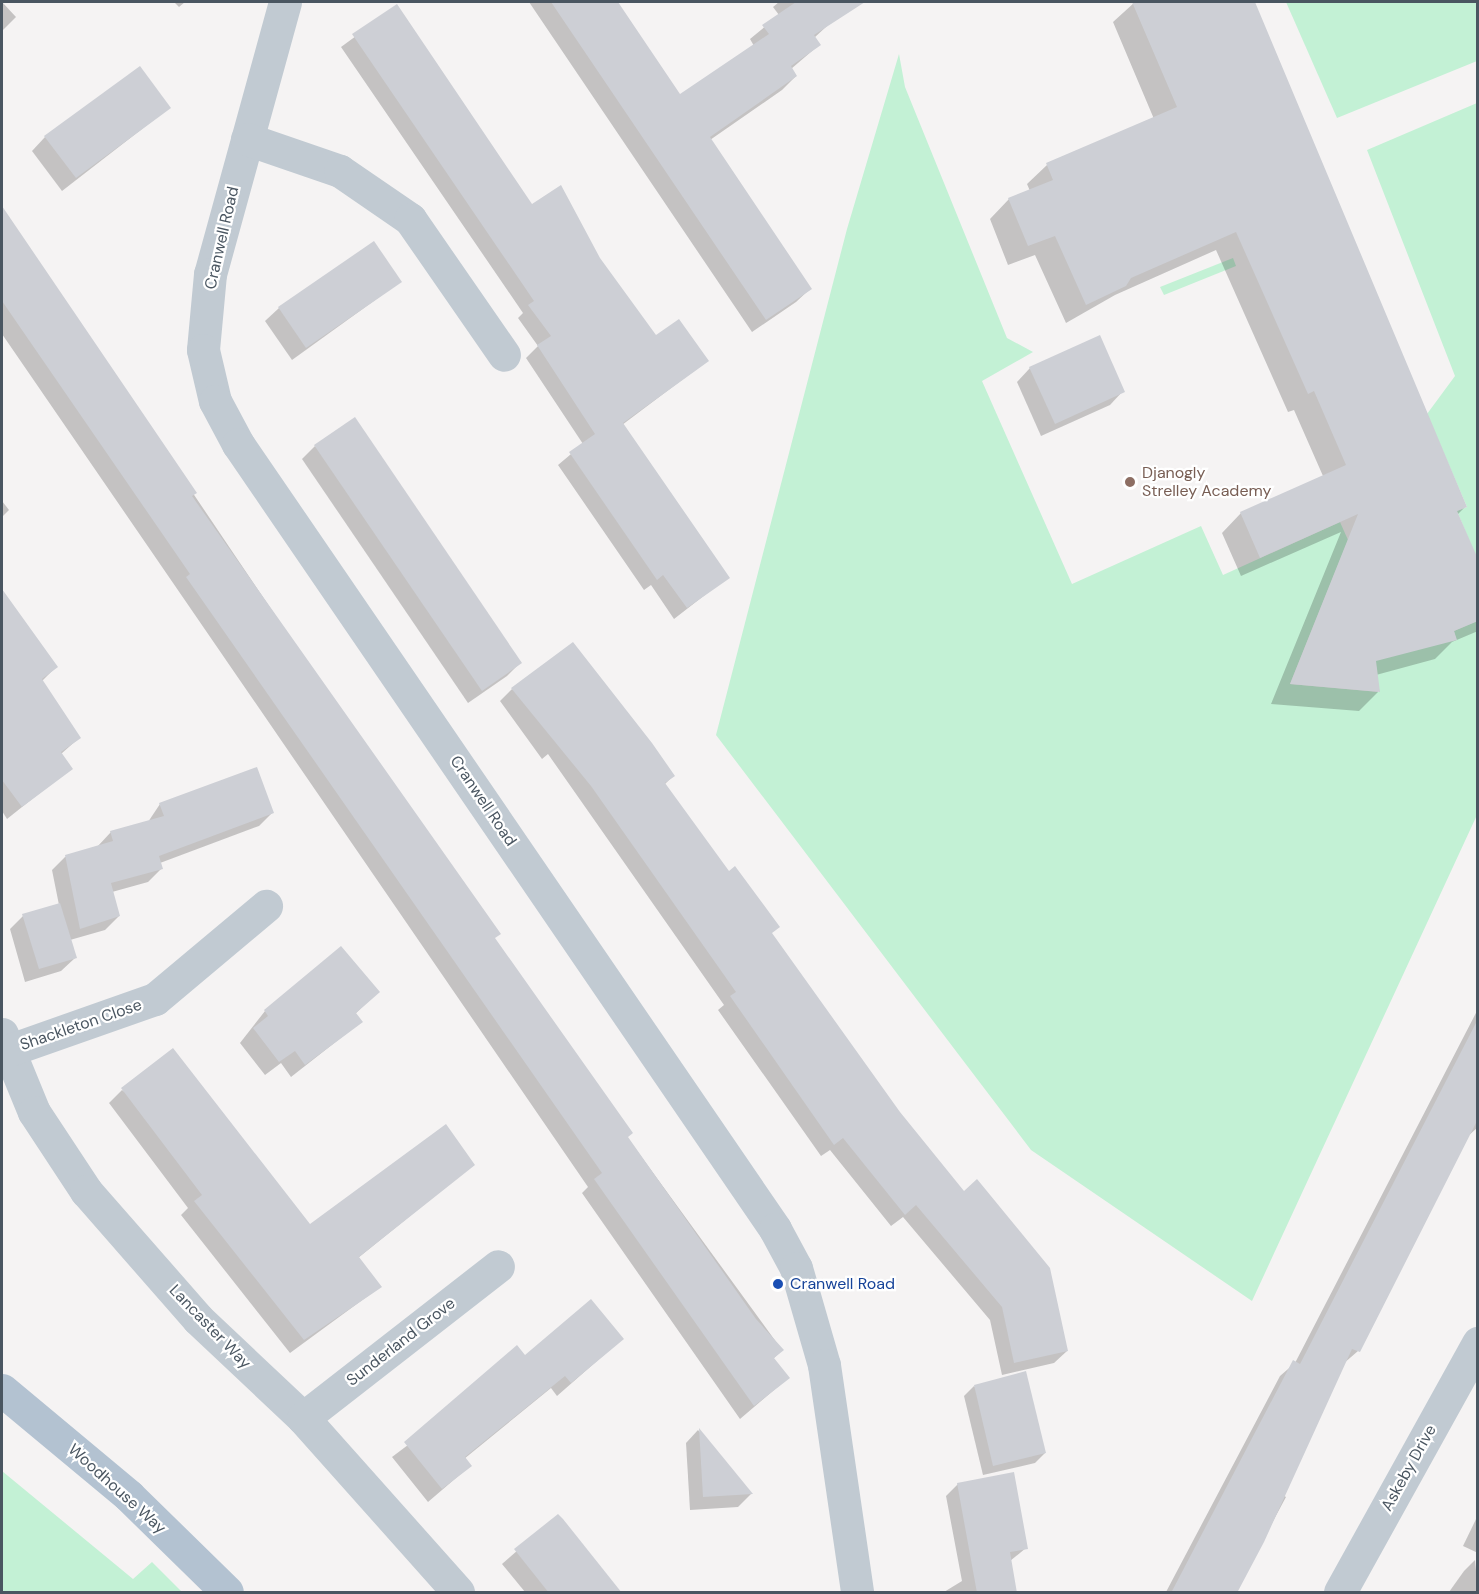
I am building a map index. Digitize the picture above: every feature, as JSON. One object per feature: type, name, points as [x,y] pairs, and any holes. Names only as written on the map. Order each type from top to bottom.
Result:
[{"type":"main road","name":"Woodhouse Way","points":[[2,1390],[129,1496],[227,1593]]},
{"type":"street","name":"Cranwell Road","points":[[285,2],[210,274],[203,350],[215,401],[238,444],[791,1258],[824,1365],[857,1593]]},
{"type":"street","points":[[247,139],[340,171],[410,219],[504,355]]},
{"type":"street","name":"Shackleton Close","points":[[4,1043],[155,999],[266,906]]},
{"type":"street","name":"Lancaster Way","points":[[4,1043],[34,1112],[86,1191],[198,1319],[303,1418],[458,1593]]},
{"type":"street","name":"Sunderland Grove","points":[[303,1418],[498,1266]]},
{"type":"street","name":"Askeby Drive","points":[[1340,1593],[1478,1343]]},
{"type":"green space","points":[[1286,2],[1477,2],[1477,61],[1337,118]]},
{"type":"green space","points":[[899,54],[905,87],[1007,338],[1033,352],[982,381],[1072,584],[1201,526],[1223,575],[1340,522],[1348,540],[1290,684],[1379,692],[1374,648],[1456,639],[1454,631],[1477,621],[1477,815],[1252,1301],[1031,1150],[716,735],[847,229]]},
{"type":"green space","points":[[1477,103],[1477,559],[1457,511],[1467,507],[1427,414],[1455,376],[1367,150]]},
{"type":"green space","points":[[1233,258],[1236,266],[1164,295],[1160,287]]},
{"type":"green space","points":[[2,1471],[133,1579],[152,1562],[182,1592],[2,1592]]},
{"type":"building","points":[[551,2],[618,2],[680,94],[769,34],[762,25],[796,2],[865,2],[814,35],[821,45],[791,66],[797,76],[710,137],[812,289],[766,320]]},
{"type":"building","points":[[1132,2],[1255,2],[1467,507],[1457,511],[1478,559],[1478,621],[1454,631],[1457,640],[1376,661],[1380,692],[1290,684],[1358,514],[1260,558],[1240,512],[1346,465],[1314,391],[1308,394],[1236,232],[1131,278],[1126,286],[1086,305],[1055,236],[1028,246],[1008,198],[1053,180],[1046,163],[1177,107]]},
{"type":"building","points":[[397,4],[532,204],[561,185],[600,258],[656,335],[679,319],[709,361],[623,423],[730,578],[687,608],[663,575],[657,580],[569,452],[595,434],[537,345],[551,336],[528,305],[534,301],[352,34]]},
{"type":"building","points":[[140,66],[171,108],[76,178],[44,136]]},
{"type":"building","points":[[2,206],[197,493],[192,496],[501,934],[495,938],[633,1133],[628,1137],[756,1319],[784,1350],[774,1358],[790,1378],[754,1406],[594,1179],[602,1173],[186,577],[190,574],[2,301]]},
{"type":"building","points":[[374,241],[402,282],[306,348],[278,307]]},
{"type":"building","points":[[1100,335],[1125,392],[1055,424],[1029,367]]},
{"type":"building","points":[[355,417],[522,663],[482,691],[314,445]]},
{"type":"building","points":[[2,589],[58,667],[42,679],[81,738],[61,752],[73,769],[22,807],[2,780]]},
{"type":"building","points":[[573,642],[675,776],[665,783],[729,871],[735,866],[780,927],[772,933],[900,1112],[964,1191],[977,1179],[1050,1268],[1068,1351],[1014,1363],[1002,1307],[916,1205],[905,1215],[843,1138],[834,1145],[730,996],[736,992],[591,786],[511,688]]},
{"type":"building","points":[[257,767],[274,813],[159,856],[163,869],[111,883],[120,916],[80,929],[65,855],[113,841],[110,831],[164,816],[159,803]]},
{"type":"building","points":[[60,903],[77,958],[39,969],[22,914]]},
{"type":"building","points":[[341,946],[380,992],[356,1013],[363,1022],[305,1065],[295,1051],[279,1062],[253,1028],[268,1016],[264,1010]]},
{"type":"building","points":[[1478,1019],[1478,1119],[1360,1352],[1352,1349],[1264,1542],[1237,1593],[1171,1593],[1293,1360],[1300,1364]]},
{"type":"building","points":[[173,1048],[310,1224],[446,1124],[475,1165],[359,1257],[382,1287],[304,1340],[194,1201],[202,1195],[121,1088]]},
{"type":"building","points":[[591,1299],[624,1339],[571,1383],[565,1376],[465,1457],[472,1466],[442,1489],[404,1442],[517,1345],[525,1355]]},
{"type":"building","points":[[1026,1371],[1046,1453],[993,1466],[974,1385]]},
{"type":"building","points":[[699,1428],[753,1494],[703,1497]]},
{"type":"building","points":[[1014,1472],[1028,1549],[1010,1552],[1017,1593],[977,1593],[957,1483]]},
{"type":"building","points":[[558,1514],[622,1593],[549,1593],[514,1549]]},
{"type":"place","name":"Djanogly Strelley Academy","points":[[1130,482]]},
{"type":"place","name":"Cranwell Road","points":[[778,1284]]}]
